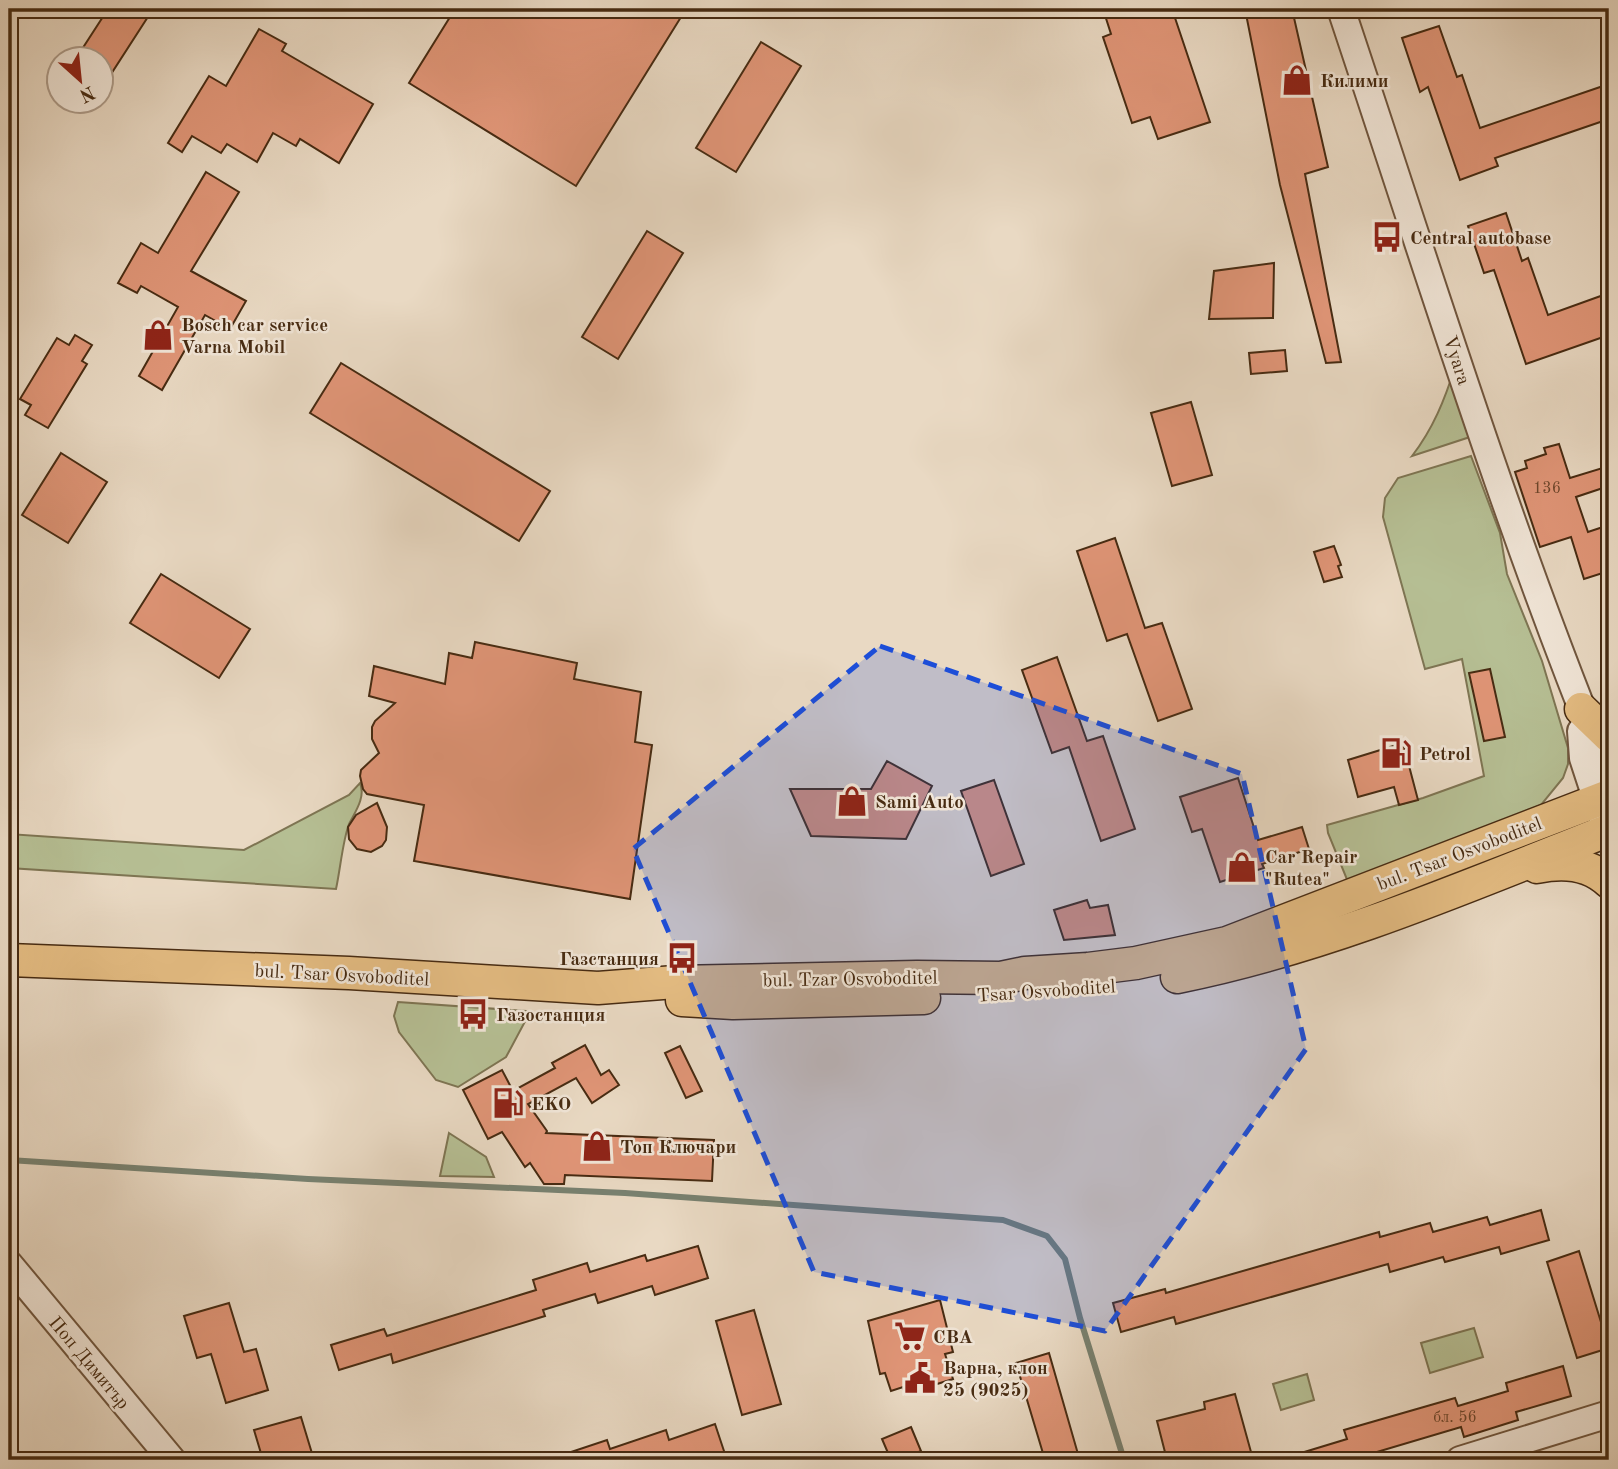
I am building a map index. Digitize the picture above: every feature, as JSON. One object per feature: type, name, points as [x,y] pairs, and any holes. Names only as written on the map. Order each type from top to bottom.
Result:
[{"type":"main road","points":[[1581,709],[1609,736]]},
{"type":"main road","name":"bul. Tsar Osvoboditel","points":[[9,960],[335,973],[598,988],[703,981],[1001,978],[1025,973],[1136,963],[1227,943],[1605,791]]},
{"type":"main road","name":"bul. Tsar Osvoboditel","points":[[1478,881],[1609,832]]},
{"type":"main road","points":[[1478,881],[1563,863],[1580,865],[1602,876],[1609,883]]},
{"type":"main road","name":"Tsar Osvoboditel","points":[[598,988],[664,999],[733,1003],[1025,995],[1098,988],[1235,965],[1352,929],[1478,881]]},
{"type":"street","name":"Vyara","points":[[1341,9],[1485,444],[1581,709],[1605,791],[1609,832]]},
{"type":"street","name":"Поп Димитър","points":[[9,1264],[172,1460]]},
{"type":"street","points":[[1460,1460],[1609,1414]]},
{"type":"highlighted area","points":[[880,646],[1242,774],[1306,1049],[1105,1331],[814,1272],[633,849]]},
{"type":"green space","points":[[1455,367],[1476,435],[1412,456],[1438,413]]},
{"type":"green space","points":[[1471,456],[1500,533],[1507,574],[1542,661],[1568,748],[1568,764],[1563,778],[1541,805],[1348,882],[1327,825],[1423,798],[1484,776],[1462,659],[1425,669],[1383,517],[1385,498],[1398,478]]},
{"type":"green space","points":[[360,783],[361,799],[347,830],[336,889],[9,868],[9,834],[244,850],[349,795]]},
{"type":"green space","points":[[398,1002],[526,1011],[529,1014],[506,1057],[458,1087],[436,1080],[399,1032],[394,1016]]},
{"type":"green space","points":[[449,1133],[486,1157],[494,1177],[440,1176]]},
{"type":"green space","points":[[1474,1328],[1483,1357],[1430,1373],[1421,1343]]},
{"type":"green space","points":[[1307,1374],[1314,1400],[1281,1410],[1273,1384]]},
{"type":"building","points":[[108,9],[153,9],[116,66],[116,46],[84,46]]},
{"type":"building","points":[[455,9],[686,9],[576,186],[409,83]]},
{"type":"building","points":[[1103,9],[1172,9],[1210,122],[1158,139],[1150,117],[1132,123],[1103,37],[1111,34]]},
{"type":"building","points":[[1245,9],[1292,9],[1328,167],[1305,174],[1341,362],[1326,363],[1280,185]]},
{"type":"building","points":[[1439,26],[1457,77],[1462,75],[1480,128],[1609,84],[1609,119],[1495,158],[1498,166],[1460,180],[1428,87],[1420,92],[1402,38]]},
{"type":"building","points":[[259,29],[286,44],[282,51],[373,104],[339,163],[300,139],[296,146],[273,133],[257,162],[227,144],[221,153],[192,136],[182,152],[168,143],[209,76],[226,86]]},
{"type":"building","points":[[761,42],[801,66],[736,172],[696,148]]},
{"type":"building","points":[[206,172],[239,192],[191,271],[246,301],[230,329],[205,315],[162,390],[139,376],[178,307],[141,286],[137,293],[118,283],[141,243],[158,253]]},
{"type":"building","points":[[1506,213],[1522,261],[1528,258],[1548,315],[1609,293],[1609,335],[1526,364],[1494,270],[1484,273],[1468,226]]},
{"type":"building","points":[[647,231],[683,253],[618,359],[582,337]]},
{"type":"building","points":[[1274,263],[1273,318],[1209,319],[1214,271]]},
{"type":"building","points":[[75,335],[92,345],[82,361],[87,364],[48,428],[25,415],[31,405],[20,399],[57,338],[69,345]]},
{"type":"building","points":[[1285,350],[1287,371],[1251,374],[1249,353]]},
{"type":"building","points":[[341,363],[550,491],[519,541],[310,413]]},
{"type":"building","points":[[1191,402],[1212,475],[1172,486],[1151,413]]},
{"type":"building","points":[[1559,444],[1570,478],[1609,466],[1609,486],[1576,497],[1588,532],[1609,525],[1609,571],[1584,579],[1571,537],[1540,547],[1515,472],[1527,468],[1525,461],[1546,454],[1544,448]]},
{"type":"building","points":[[61,453],[107,482],[68,543],[22,515]]},
{"type":"building","points":[[1115,538],[1145,628],[1162,623],[1192,709],[1158,721],[1127,634],[1107,641],[1077,551]]},
{"type":"building","points":[[1334,546],[1342,577],[1324,582],[1314,552]]},
{"type":"building","points":[[161,574],[250,629],[219,678],[130,623]]},
{"type":"building","points":[[475,642],[577,663],[574,679],[641,692],[635,742],[652,745],[630,899],[414,861],[424,805],[367,794],[363,789],[361,770],[379,753],[372,739],[372,727],[395,703],[369,696],[374,666],[445,684],[449,653],[472,658]]},
{"type":"building","points":[[1057,657],[1087,741],[1103,736],[1135,829],[1101,841],[1069,747],[1052,753],[1022,670]]},
{"type":"building","points":[[1490,669],[1505,737],[1484,741],[1469,673]]},
{"type":"building","points":[[1403,743],[1418,800],[1399,805],[1394,787],[1358,797],[1348,760]]},
{"type":"building","points":[[887,761],[932,786],[906,839],[811,836],[790,789],[871,789]]},
{"type":"building","points":[[1238,778],[1258,840],[1302,827],[1309,849],[1262,864],[1264,868],[1220,882],[1202,829],[1192,832],[1180,797]]},
{"type":"building","points":[[994,780],[1024,864],[991,876],[961,791]]},
{"type":"building","points":[[377,803],[387,827],[386,840],[382,846],[371,852],[357,849],[349,839],[348,827],[356,815]]},
{"type":"building","points":[[1087,900],[1090,908],[1108,905],[1115,935],[1064,940],[1054,910]]},
{"type":"building","points":[[585,1045],[601,1075],[609,1070],[619,1085],[592,1103],[576,1078],[528,1104],[546,1133],[714,1140],[712,1181],[565,1175],[564,1184],[544,1184],[530,1163],[525,1167],[502,1132],[488,1139],[463,1090],[502,1070],[513,1091],[555,1068],[552,1063]]},
{"type":"building","points":[[680,1046],[702,1091],[686,1098],[665,1053]]},
{"type":"building","points":[[1541,1210],[1549,1240],[1501,1254],[1499,1247],[1445,1262],[1443,1257],[1390,1272],[1388,1264],[1176,1324],[1174,1317],[1121,1332],[1113,1303],[1165,1289],[1166,1293],[1379,1232],[1380,1237],[1430,1223],[1433,1232],[1487,1217],[1490,1225]]},
{"type":"building","points":[[698,1246],[708,1278],[655,1295],[652,1286],[598,1303],[595,1294],[543,1310],[545,1316],[393,1363],[391,1354],[339,1370],[331,1345],[384,1329],[387,1336],[536,1290],[533,1280],[587,1263],[590,1272],[645,1255],[647,1261]]},
{"type":"building","points":[[1579,1251],[1609,1348],[1577,1358],[1547,1262]]},
{"type":"building","name":"CBA","points":[[940,1300],[953,1352],[945,1354],[953,1379],[905,1394],[903,1387],[891,1391],[885,1373],[880,1374],[868,1321]]},
{"type":"building","points":[[229,1303],[244,1352],[256,1349],[268,1390],[226,1403],[211,1354],[197,1358],[184,1316]]},
{"type":"building","points":[[754,1310],[781,1404],[742,1415],[716,1321]]},
{"type":"building","points":[[1049,1353],[1078,1454],[1068,1457],[1069,1460],[1045,1460],[1016,1363]]},
{"type":"building","points":[[1563,1366],[1571,1396],[1516,1412],[1518,1420],[1464,1437],[1461,1427],[1350,1460],[1291,1460],[1291,1456],[1347,1439],[1344,1430],[1455,1398],[1458,1406],[1508,1391],[1506,1383]]},
{"type":"building","points":[[1235,1394],[1251,1452],[1220,1460],[1167,1460],[1157,1421],[1205,1409],[1204,1402]]},
{"type":"building","points":[[301,1417],[314,1460],[263,1460],[254,1430]]},
{"type":"building","points":[[715,1424],[725,1454],[706,1460],[556,1460],[556,1457],[607,1440],[610,1449],[666,1430],[669,1440]]},
{"type":"building","points":[[911,1427],[921,1451],[912,1455],[914,1460],[891,1460],[882,1439]]},
{"type":"waterway","points":[[9,1160],[308,1179],[625,1193],[1003,1220],[1047,1236],[1065,1259],[1080,1318],[1124,1460]]},
{"type":"place","name":"Килими","points":[[1297,80]]},
{"type":"place","name":"Central autobase","points":[[1387,237]]},
{"type":"place","name":"Bosch car service Varna Mobil","points":[[158,335]]},
{"type":"place","name":"Petrol","points":[[1396,753]]},
{"type":"place","name":"Sami Auto","points":[[852,801]]},
{"type":"place","name":"Car Repair \"Rutea\"","points":[[1242,867]]},
{"type":"place","name":"Газстанция","points":[[682,958]]},
{"type":"place","name":"Газoстанция","points":[[473,1014]]},
{"type":"place","name":"EKO","points":[[508,1103]]},
{"type":"place","name":"Топ Ключари","points":[[597,1146]]},
{"type":"place","name":"CBA","points":[[910,1336]]},
{"type":"place","name":"Варна, клон 25 (9025)","points":[[920,1378]]}]
